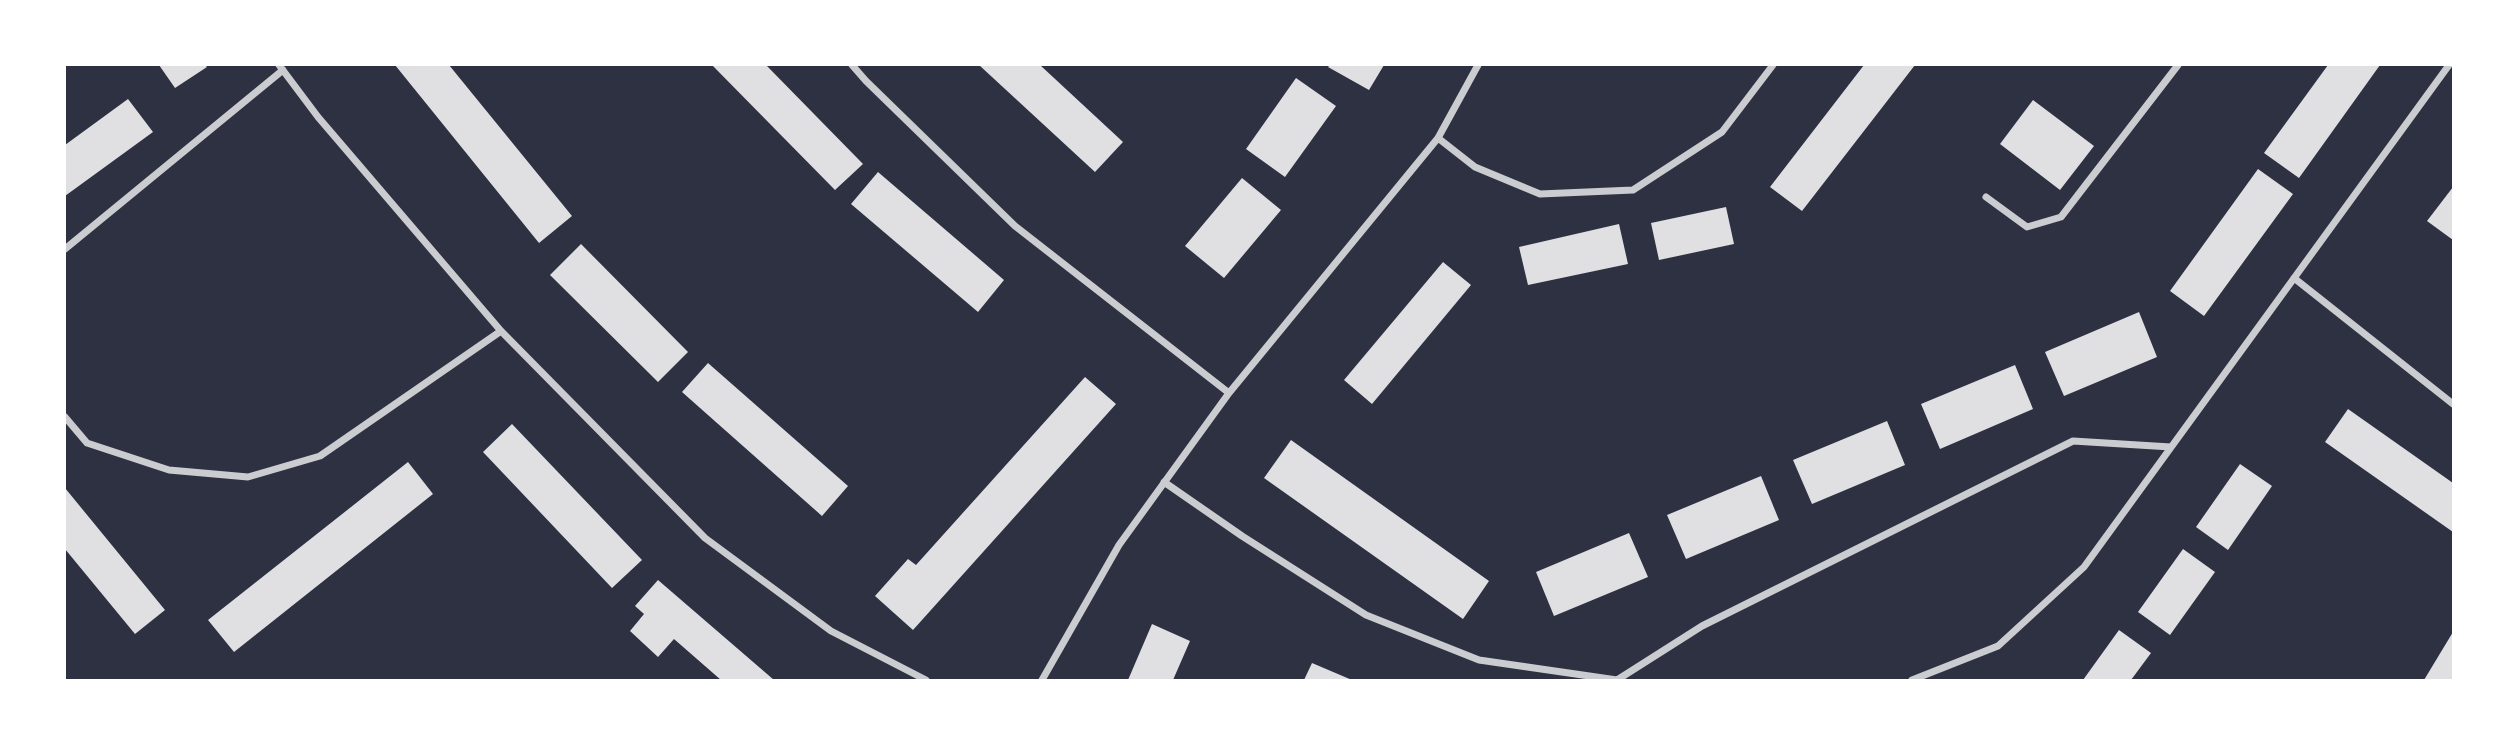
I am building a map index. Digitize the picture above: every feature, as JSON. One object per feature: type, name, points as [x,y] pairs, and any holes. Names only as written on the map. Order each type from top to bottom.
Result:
[{"type":"street","points":[[852,65],[1015,226],[1229,393]]},
{"type":"street","points":[[1042,680],[1119,545],[1229,393],[1438,138],[1478,65]]},
{"type":"street","points":[[1438,138],[1475,167],[1540,194],[1633,190],[1722,132],[1773,65]]},
{"type":"street","points":[[1986,197],[2026,227],[2061,217],[2178,65]]},
{"type":"street","points":[[1913,680],[1998,646],[2084,567],[2449,65]]},
{"type":"street","points":[[65,249],[281,68],[318,117],[501,331],[705,538],[831,631],[926,680]]},
{"type":"street","points":[[2294,278],[2453,404]]},
{"type":"street","points":[[65,417],[87,443],[169,470],[248,477],[320,456],[501,331]]},
{"type":"street","points":[[1164,482],[1242,536],[1366,615],[1479,660],[1617,680],[1702,626],[2073,441],[2171,447]]},
{"type":"building","points":[[159,65],[205,65],[207,67],[175,88]]},
{"type":"building","points":[[395,65],[449,65],[572,216],[539,243]]},
{"type":"building","points":[[712,65],[766,65],[863,164],[835,190]]},
{"type":"building","points":[[979,65],[1040,65],[1123,142],[1095,172]]},
{"type":"building","points":[[1384,65],[1369,90],[1328,67]]},
{"type":"building","points":[[1864,65],[1915,65],[1802,211],[1770,187]]},
{"type":"building","points":[[2328,65],[2380,65],[2299,178],[2264,153]]},
{"type":"building","points":[[1296,78],[1336,106],[1285,177],[1246,149]]},
{"type":"building","points":[[128,99],[153,132],[65,196],[65,145]]},
{"type":"building","points":[[2033,100],[2094,146],[2060,190],[2000,144]]},
{"type":"building","points":[[2258,169],[2293,194],[2204,316],[2170,291]]},
{"type":"building","points":[[878,172],[1004,280],[978,312],[851,204]]},
{"type":"building","points":[[1242,178],[1281,210],[1224,278],[1185,246]]},
{"type":"building","points":[[2453,187],[2453,240],[2427,221]]},
{"type":"building","points":[[1726,207],[1734,244],[1659,260],[1651,223]]},
{"type":"building","points":[[1619,224],[1628,264],[1528,285],[1519,247]]},
{"type":"building","points":[[581,244],[688,352],[658,382],[550,275]]},
{"type":"building","points":[[1443,262],[1471,285],[1372,404],[1344,380]]},
{"type":"building","points":[[2139,312],[2157,357],[2064,396],[2045,352]]},
{"type":"building","points":[[708,363],[848,486],[822,516],[682,392]]},
{"type":"building","points":[[2015,365],[2033,409],[1940,449],[1921,404]]},
{"type":"building","points":[[1085,377],[1116,404],[913,630],[875,596],[908,559],[916,565]]},
{"type":"building","points":[[2348,409],[2453,483],[2453,532],[2325,442]]},
{"type":"building","points":[[1887,421],[1905,465],[1812,504],[1793,460]]},
{"type":"building","points":[[512,424],[642,560],[612,588],[483,452]]},
{"type":"building","points":[[1291,440],[1489,581],[1463,619],[1264,478]]},
{"type":"building","points":[[408,462],[433,494],[234,652],[208,620]]},
{"type":"building","points":[[2240,464],[2272,486],[2228,550],[2196,527]]},
{"type":"building","points":[[1761,476],[1779,520],[1686,559],[1667,515]]},
{"type":"building","points":[[65,488],[165,610],[135,634],[65,549]]},
{"type":"building","points":[[1629,533],[1648,577],[1554,616],[1536,572]]},
{"type":"building","points":[[2183,549],[2215,572],[2170,635],[2138,612]]},
{"type":"building","points":[[658,580],[774,680],[721,680],[674,639],[658,657],[630,631],[644,614],[635,606]]},
{"type":"building","points":[[1152,624],[1190,641],[1173,680],[1128,680]]},
{"type":"building","points":[[2119,630],[2151,653],[2131,680],[2083,680]]},
{"type":"building","points":[[2453,632],[2453,680],[2424,680]]},
{"type":"building","points":[[1312,663],[1352,680],[1304,680]]}]
